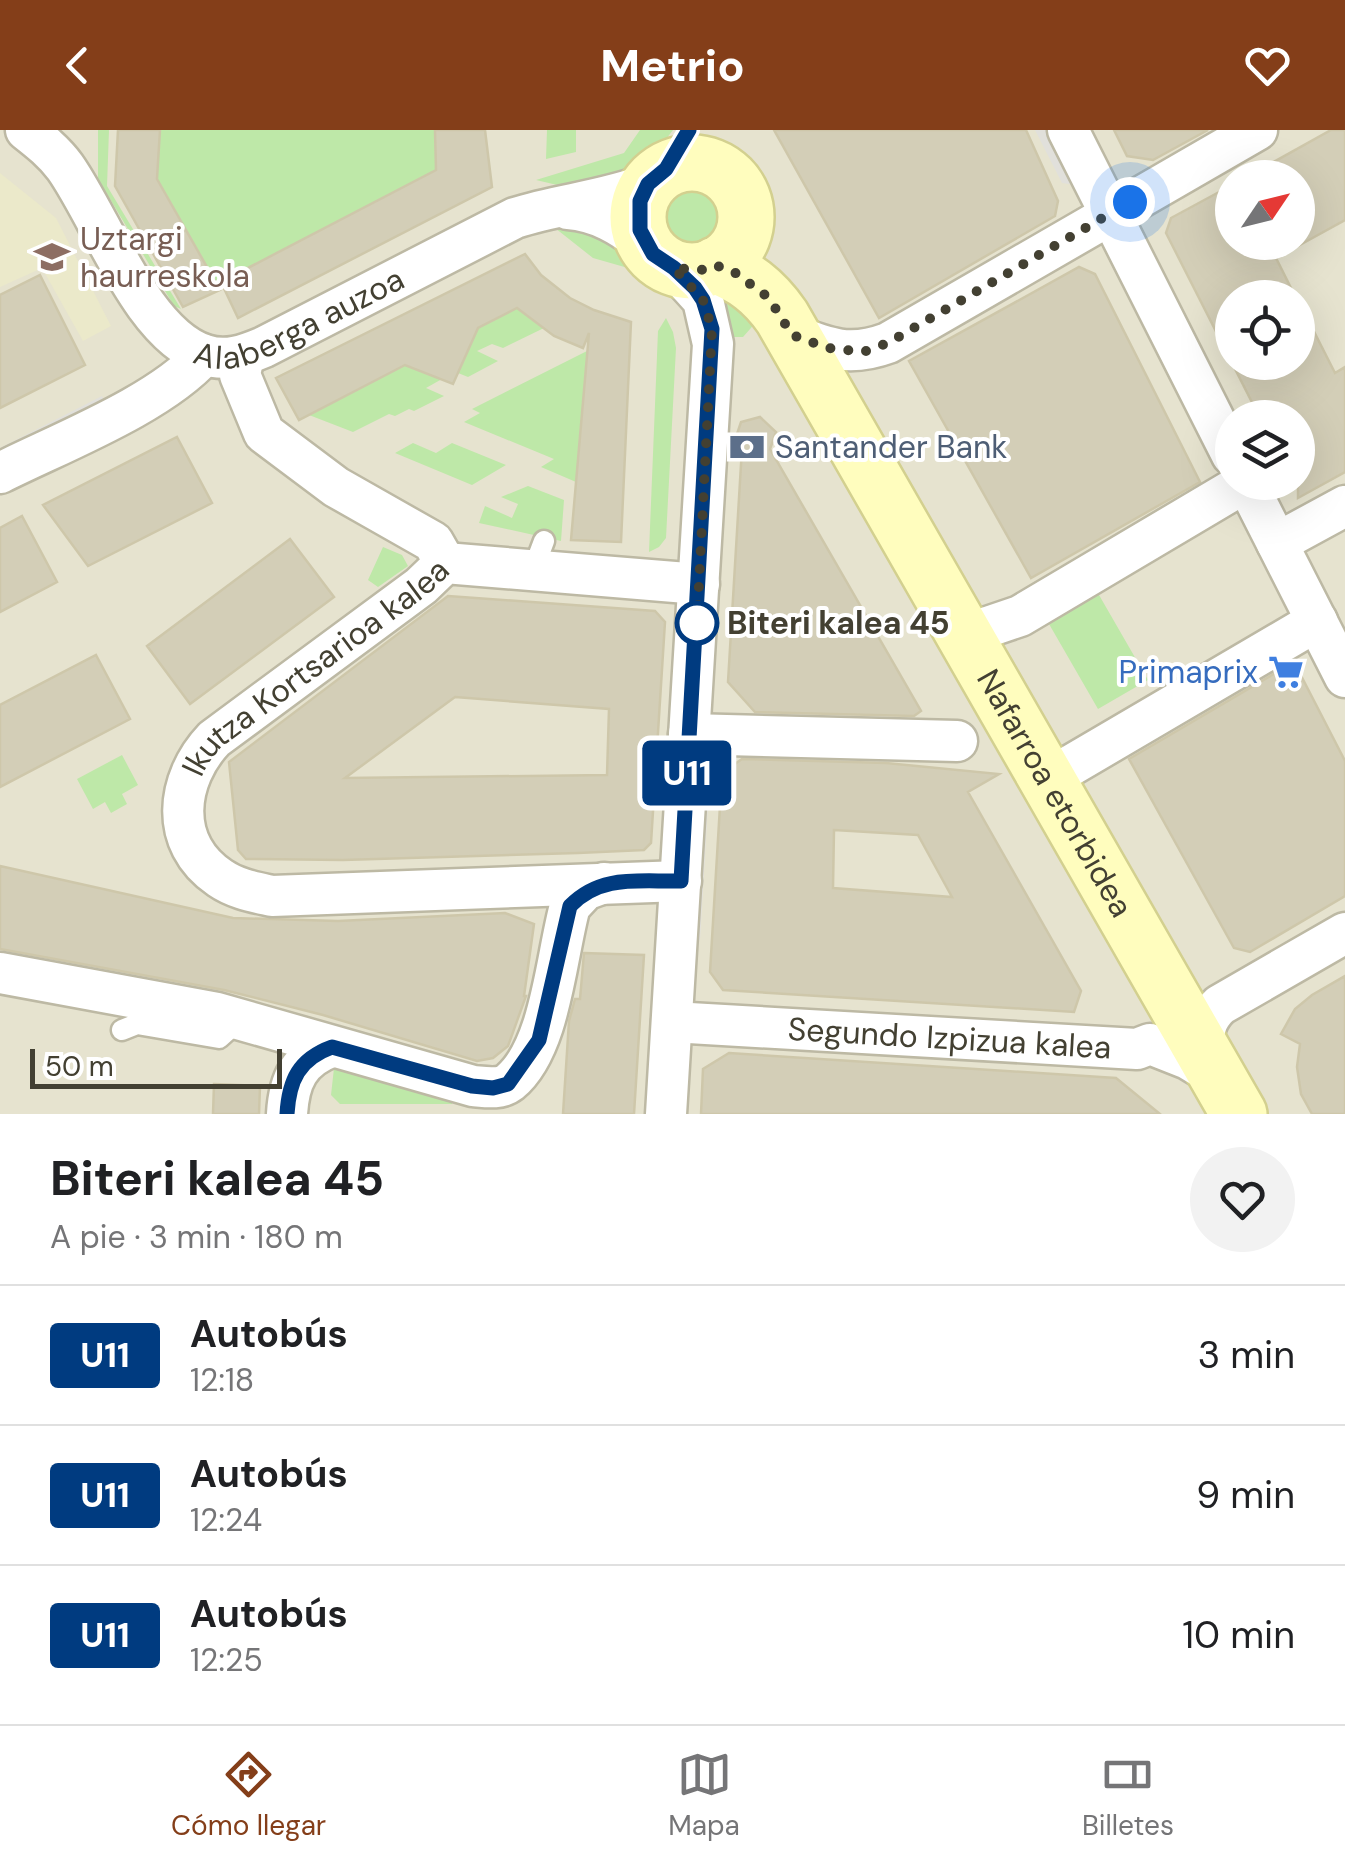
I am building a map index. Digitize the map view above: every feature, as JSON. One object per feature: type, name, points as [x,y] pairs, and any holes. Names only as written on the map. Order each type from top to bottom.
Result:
[{"type":"main road","points":[[668,161],[698,163],[730,175],[737,246],[678,259],[638,215],[668,161]]},
{"type":"main road","name":"Nafarroa etorbidea","points":[[730,175],[756,255],[787,326]]},
{"type":"main road","name":"Nafarroa etorbidea","points":[[678,259],[752,283],[769,298],[1219,1081]]},
{"type":"street","name":"Alaberga auzoa","points":[[26,130],[63,164],[154,317],[177,339],[204,355],[224,358],[244,355],[514,218],[549,207],[600,200],[668,161]]},
{"type":"street","points":[[1068,130],[1215,422]]},
{"type":"street","points":[[787,326],[828,348],[863,352],[888,343],[1257,130]]},
{"type":"street","name":"Alaberga auzoa","points":[[549,207],[602,216],[678,259],[703,300],[712,329],[666,1114]]},
{"type":"street","points":[[0,472],[153,396],[184,377],[204,355]]},
{"type":"street","points":[[244,355],[240,376],[264,433],[336,488],[434,542],[444,563]]},
{"type":"street","points":[[964,635],[1020,616],[1216,500]]},
{"type":"street","points":[[1255,500],[1345,678]]},
{"type":"street","points":[[1277,543],[1345,506]]},
{"type":"street","name":"Ikutza Kortsarioa kalea","points":[[604,883],[272,896],[238,888],[216,876],[193,849],[183,819],[184,788],[195,759],[214,739],[422,586],[444,563],[539,556],[699,584]]},
{"type":"street","points":[[1046,780],[1316,621]]},
{"type":"street","points":[[690,734],[957,741]]},
{"type":"street","points":[[0,973],[239,1020],[472,1086],[493,1088],[508,1084],[539,1040],[570,906],[585,890],[604,883],[681,881]]},
{"type":"street","points":[[1219,1081],[1203,1030],[1209,1015],[1220,1004],[1341,946]]},
{"type":"street","name":"Segundo Izpizua kalea","points":[[672,1022],[1137,1049],[1150,1044],[1188,1059],[1219,1081]]},
{"type":"street","points":[[287,1114],[288,1092],[299,1066],[312,1054],[332,1047]]},
{"type":"lane","points":[[122,1030],[137,1024],[219,1038],[239,1020]]},
{"type":"shaded area","points":[[0,130],[1345,130],[1345,1114],[0,1114]]},
{"type":"shaded area","points":[[1035,130],[1056,130],[1084,186],[1062,183]]},
{"type":"shaded area","name":"Uztargi haurreskola","points":[[0,173],[56,218],[111,326],[83,341],[42,268],[0,287]]},
{"type":"shaded area","points":[[481,249],[486,258],[284,362],[280,352]]},
{"type":"shaded area","points":[[102,396],[106,405],[0,459],[0,448]]},
{"type":"shaded area","points":[[700,755],[711,755],[700,940],[688,939]]},
{"type":"green space","points":[[98,130],[109,130],[107,186],[181,309],[174,306],[98,179]]},
{"type":"green space","points":[[160,130],[435,130],[436,170],[217,284],[157,179]]},
{"type":"green space","points":[[547,130],[576,130],[576,152],[546,159]]},
{"type":"green space","points":[[640,130],[673,130],[650,160],[636,171],[570,188],[536,180],[624,153]]},
{"type":"green space","points":[[693,183],[717,193],[727,217],[717,241],[693,251],[669,241],[659,217],[669,193]]},
{"type":"green space","points":[[580,222],[623,244],[637,265],[649,274],[593,258],[555,228]]},
{"type":"green space","points":[[716,293],[758,320],[743,337],[728,337]]},
{"type":"green space","points":[[517,308],[544,328],[503,348],[492,344],[477,351],[498,361],[468,377],[458,373],[464,359],[426,388],[444,396],[414,411],[389,414],[353,432],[309,415]]},
{"type":"green space","points":[[666,318],[676,348],[666,538],[649,552],[658,331]]},
{"type":"green space","points":[[587,351],[576,482],[541,467],[554,459],[464,422],[480,413],[472,409]]},
{"type":"green space","points":[[413,443],[436,453],[452,443],[506,465],[472,485],[395,453]]},
{"type":"green space","points":[[528,486],[564,500],[561,541],[479,523],[485,506],[512,518],[518,504],[501,497]]},
{"type":"green space","points":[[383,547],[402,555],[408,566],[378,587],[368,580]]},
{"type":"green space","points":[[1095,588],[1148,680],[1098,709],[1045,617]]},
{"type":"green space","points":[[122,755],[138,785],[122,794],[127,804],[111,813],[105,802],[93,809],[77,779]]},
{"type":"green space","points":[[352,1066],[454,1095],[452,1104],[340,1104],[331,1095],[334,1068]]},
{"type":"building","points":[[118,130],[160,130],[157,179],[220,290],[183,307],[115,186]]},
{"type":"building","points":[[435,130],[485,130],[492,187],[238,318],[221,282],[436,170]]},
{"type":"building","points":[[774,130],[1026,130],[1058,201],[1055,216],[879,318]]},
{"type":"building","points":[[1114,130],[1208,130],[1153,160],[1127,156]]},
{"type":"building","points":[[1331,130],[1345,130],[1345,220],[1315,237],[1315,160],[1277,160]]},
{"type":"building","points":[[1215,194],[1215,260],[1277,260],[1287,280],[1215,280],[1215,329],[1166,233],[1171,218]]},
{"type":"building","points":[[525,254],[541,275],[570,298],[631,322],[621,542],[571,540],[589,333],[583,348],[554,336],[517,308],[478,328],[453,384],[405,365],[299,420],[276,378]]},
{"type":"building","points":[[1079,267],[1095,274],[1200,482],[1031,578],[909,361]]},
{"type":"building","points":[[40,275],[85,365],[0,408],[0,295]]},
{"type":"building","points":[[1315,334],[1335,373],[1345,367],[1345,472],[1315,489],[1315,400],[1251,400],[1241,380],[1315,380]]},
{"type":"building","points":[[760,417],[776,432],[770,449],[921,711],[914,716],[755,712],[728,682],[742,448],[735,440],[741,422]]},
{"type":"building","points":[[177,437],[212,503],[88,566],[43,505]]},
{"type":"building","points":[[22,516],[57,582],[0,612],[0,528]]},
{"type":"building","points":[[290,539],[334,597],[190,704],[147,646]]},
{"type":"building","points":[[448,596],[655,611],[665,622],[651,843],[644,850],[343,860],[246,859],[238,850],[229,762]],"holes":[[[455,697],[609,709],[607,775],[345,778]]]},
{"type":"building","points":[[96,655],[130,719],[0,787],[0,705]]},
{"type":"building","points":[[1294,662],[1345,761],[1345,896],[1250,952],[1234,948],[1129,759]]},
{"type":"building","points":[[742,759],[886,763],[999,774],[968,792],[1081,991],[1074,1012],[723,990],[710,972],[722,773]],"holes":[[[834,830],[918,835],[952,897],[833,888]]]},
{"type":"building","points":[[0,866],[233,918],[338,921],[505,913],[534,924],[526,996],[508,1046],[493,1058],[477,1061],[224,990],[0,949]]},
{"type":"building","points":[[584,953],[644,955],[634,1114],[563,1114],[569,1021],[575,999],[580,999]]},
{"type":"building","points":[[1345,976],[1345,1114],[1312,1114],[1301,1094],[1297,1067],[1300,1044],[1281,1034],[1295,1009]]},
{"type":"building","points":[[729,1053],[1116,1078],[1160,1114],[701,1114],[703,1069]]},
{"type":"building","points":[[214,1084],[260,1086],[259,1114],[213,1114]]},
{"type":"bus line","name":"U11","points":[[287,1114],[288,1092],[299,1066],[312,1054],[332,1047],[472,1086],[493,1088],[508,1084],[539,1040],[570,906],[585,890],[604,883],[681,881],[713,344],[703,300],[685,277],[662,262],[645,244],[638,215],[648,184],[666,169],[689,130]]},
{"type":"place","name":"Uztargi haurreskola","points":[[52,257]]},
{"type":"place","name":"Santander Bank","points":[[747,447]]},
{"type":"place","name":"Biteri kalea 45","points":[[697,623]]},
{"type":"place","name":"Primaprix","points":[[1286,672]]},
{"type":"route","points":[[697,623],[713,344],[703,300],[674,268],[701,270],[715,265],[734,272],[769,298],[792,335],[828,348],[863,352],[888,343],[1130,202]]}]
